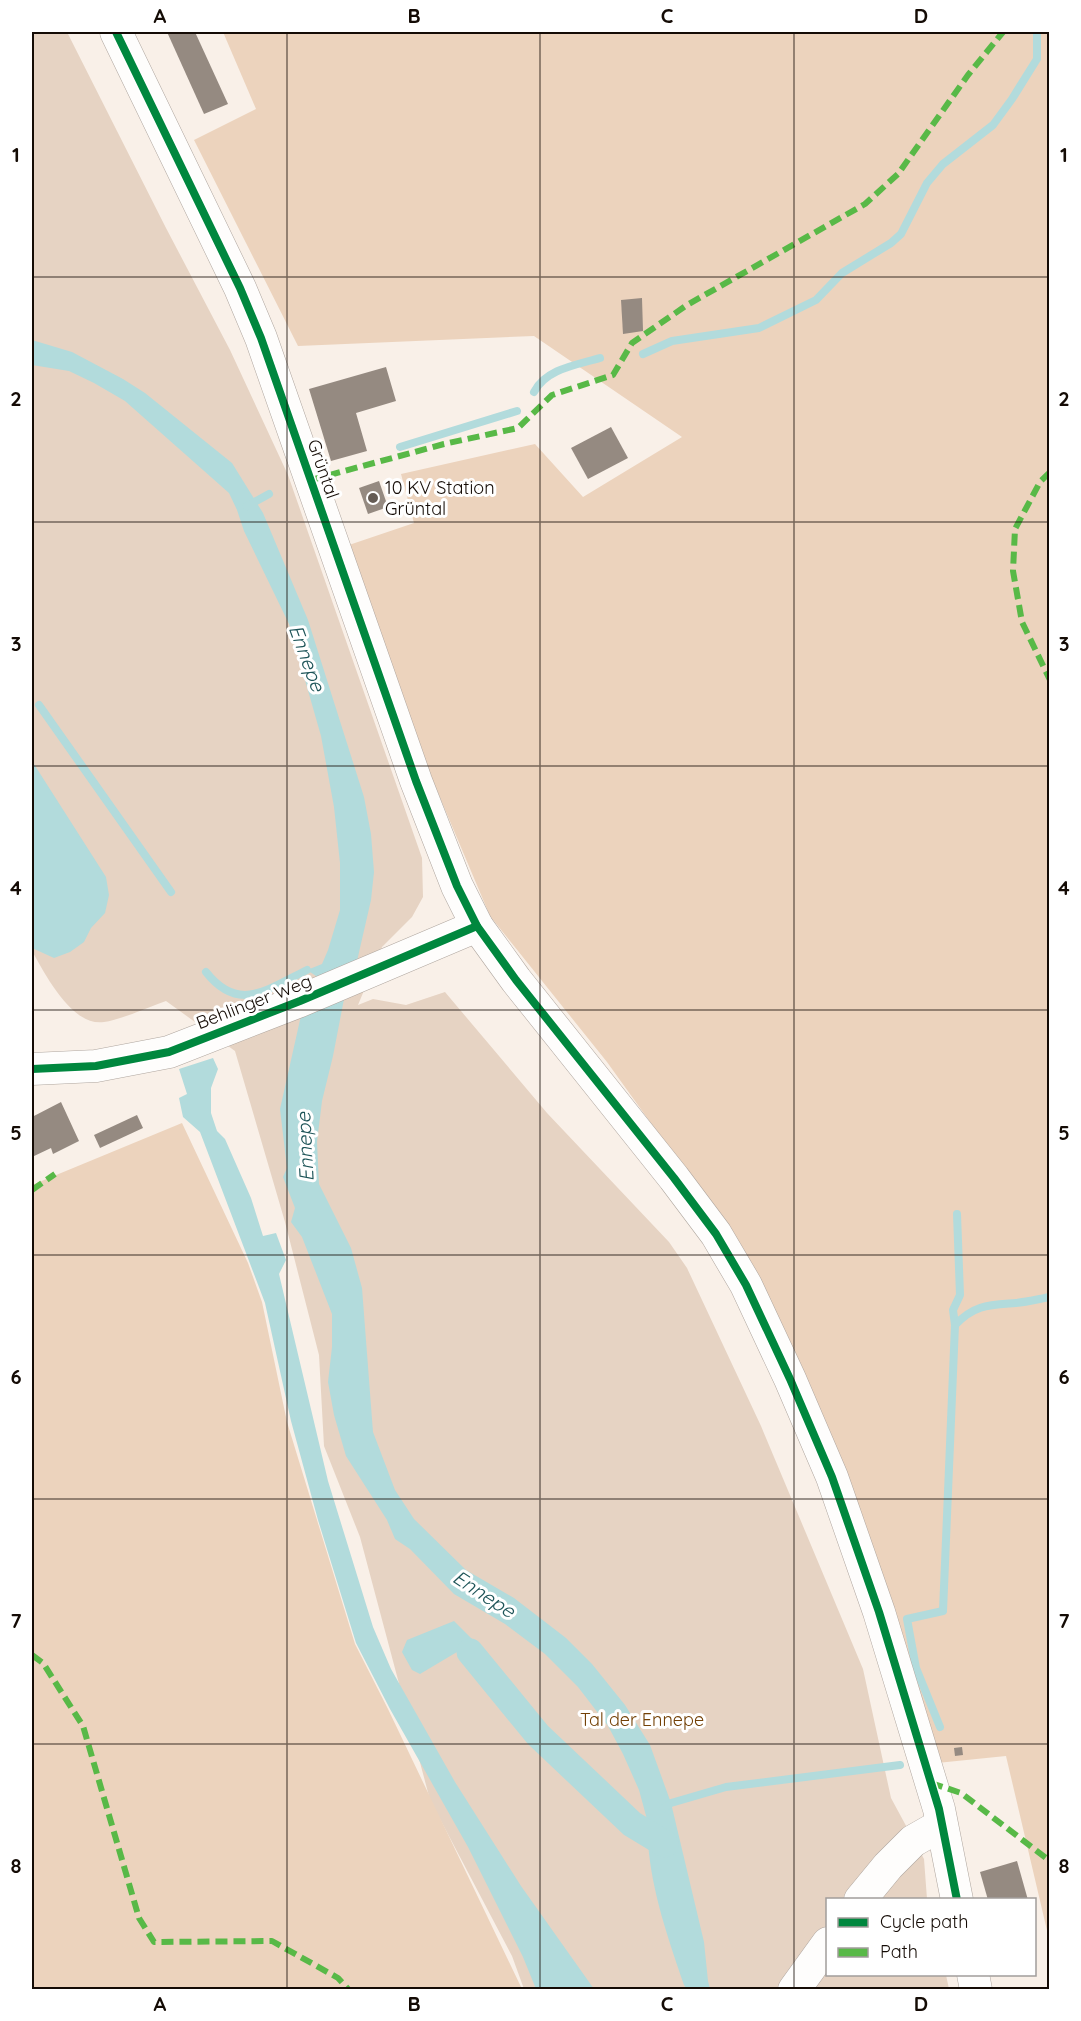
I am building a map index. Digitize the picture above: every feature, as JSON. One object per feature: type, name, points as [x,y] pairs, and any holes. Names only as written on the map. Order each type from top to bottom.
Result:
[{"type":"street","name":"Grüntal","points":[[116,32],[240,288],[261,338],[416,781],[457,886],[477,926],[516,980],[716,1234],[746,1285],[790,1379],[832,1477],[879,1612],[939,1809],[957,1898]]},
{"type":"street","name":"Behlinger Weg","points":[[32,1069],[96,1066],[169,1052],[357,978],[477,926]]},
{"type":"street","points":[[861,1898],[913,1841],[941,1825]]},
{"type":"street","points":[[794,1989],[826,1946]]},
{"type":"green space","name":"Tal der Ennepe","points":[[32,32],[67,32],[230,350],[288,475],[422,858],[423,897],[412,917],[382,947],[358,1005],[373,999],[406,1005],[445,992],[547,1113],[669,1242],[687,1268],[761,1426],[863,1669],[891,1798],[924,1859],[927,1898],[826,1898],[826,1976],[946,1976],[949,1989],[524,1989],[512,1956],[430,1800],[360,1537],[324,1446],[319,1355],[285,1222],[235,1051],[166,1001],[111,1021],[92,1021],[81,1016],[61,997],[32,951]]},
{"type":"shaded area","points":[[223,32],[1049,32],[1049,1939],[1006,1756],[937,1763],[727,1229],[607,1062],[490,916],[411,729],[349,545],[414,523],[401,474],[535,444],[583,497],[682,437],[534,336],[298,346],[194,140],[256,109]]},
{"type":"shaded area","points":[[182,1123],[248,1263],[262,1302],[287,1422],[355,1644],[522,1989],[32,1989],[32,1185]]},
{"type":"water","name":"Ennepe","points":[[32,340],[72,352],[123,379],[145,393],[232,463],[263,513],[308,620],[364,797],[371,834],[374,872],[371,900],[357,961],[344,999],[322,1101],[317,1142],[319,1184],[351,1248],[362,1288],[373,1432],[395,1490],[414,1519],[466,1570],[514,1598],[566,1638],[592,1664],[625,1705],[650,1745],[671,1803],[704,1942],[710,1989],[687,1989],[684,1985],[657,1898],[648,1843],[627,1830],[637,1818],[648,1823],[639,1790],[608,1726],[578,1687],[545,1654],[505,1624],[454,1594],[410,1549],[395,1539],[387,1520],[346,1456],[334,1415],[328,1382],[332,1347],[332,1314],[302,1237],[291,1222],[295,1208],[283,1177],[287,1168],[280,1109],[300,1020],[319,978],[307,970],[322,964],[340,910],[340,863],[334,807],[321,736],[289,624],[244,531],[229,493],[125,401],[69,371],[32,365]]},
{"type":"water","points":[[32,761],[106,877],[109,895],[105,913],[91,928],[84,942],[70,952],[54,958],[32,948]]},
{"type":"water","points":[[213,1058],[218,1069],[211,1088],[211,1113],[217,1131],[225,1139],[251,1198],[263,1236],[276,1233],[286,1260],[279,1274],[328,1481],[373,1627],[391,1669],[455,1782],[521,1886],[594,1989],[536,1989],[523,1957],[468,1847],[390,1709],[356,1643],[318,1520],[291,1421],[265,1303],[200,1132],[183,1117],[179,1098],[187,1094],[179,1069]]},
{"type":"water","points":[[454,1621],[477,1644],[465,1656],[462,1649],[420,1674],[412,1670],[402,1652],[407,1640]]},
{"type":"building","points":[[167,32],[195,32],[228,104],[204,114]]},
{"type":"building","points":[[642,298],[643,331],[623,334],[621,300]]},
{"type":"building","points":[[386,367],[396,401],[356,413],[367,451],[331,461],[309,389]]},
{"type":"building","points":[[611,427],[628,458],[588,479],[571,448]]},
{"type":"building","name":"10 KV Station Grüntal","points":[[379,481],[388,507],[368,514],[359,488]]},
{"type":"building","points":[[61,1102],[79,1141],[53,1154],[51,1148],[32,1157],[32,1129],[34,1127],[32,1117]]},
{"type":"building","points":[[137,1115],[143,1128],[100,1148],[94,1135]]},
{"type":"building","points":[[962,1747],[963,1755],[955,1756],[954,1748]]},
{"type":"building","points":[[1017,1861],[1027,1898],[987,1898],[980,1872]]},
{"type":"waterway","points":[[643,354],[672,341],[759,328],[816,300],[842,273],[891,243],[901,234],[927,183],[943,164],[993,125],[1012,99],[1037,59],[1037,32]]},
{"type":"waterway","points":[[534,392],[539,384],[554,373],[600,358]]},
{"type":"waterway","points":[[400,447],[517,411]]},
{"type":"waterway","points":[[247,506],[269,494]]},
{"type":"waterway","points":[[39,705],[171,892]]},
{"type":"waterway","points":[[206,972],[218,985],[230,992],[242,995],[267,990],[307,970]]},
{"type":"waterway","points":[[955,1325],[953,1310],[960,1295],[957,1214]]},
{"type":"waterway","points":[[940,1727],[916,1668],[907,1619],[943,1611],[955,1325],[976,1309],[1050,1297]]},
{"type":"waterway","points":[[470,1652],[538,1735],[632,1824],[665,1844]]},
{"type":"waterway","points":[[664,1808],[671,1803],[726,1787],[900,1765]]},
{"type":"marked path","points":[[311,480],[444,444],[518,428],[552,395],[613,375],[632,343],[687,305],[865,204],[898,174],[968,75],[1003,32]]},
{"type":"marked path","points":[[1050,472],[1040,482],[1015,529],[1013,571],[1022,622],[1050,680]]},
{"type":"marked path","points":[[32,1190],[55,1174]]},
{"type":"marked path","points":[[32,1655],[43,1663],[83,1726],[139,1918],[154,1942],[272,1941],[338,1978],[349,1990]]},
{"type":"marked path","points":[[931,1783],[961,1793],[1050,1861]]},
{"type":"cycle path","points":[[116,32],[240,288],[261,338],[416,781],[457,886],[477,926],[516,980],[716,1234],[746,1285],[790,1379],[832,1477],[879,1612],[939,1809],[957,1898]]},
{"type":"cycle path","points":[[32,1069],[96,1066],[169,1052],[300,1001],[477,926]]},
{"type":"place","name":"10 KV Station Grüntal","points":[[373,498]]}]
